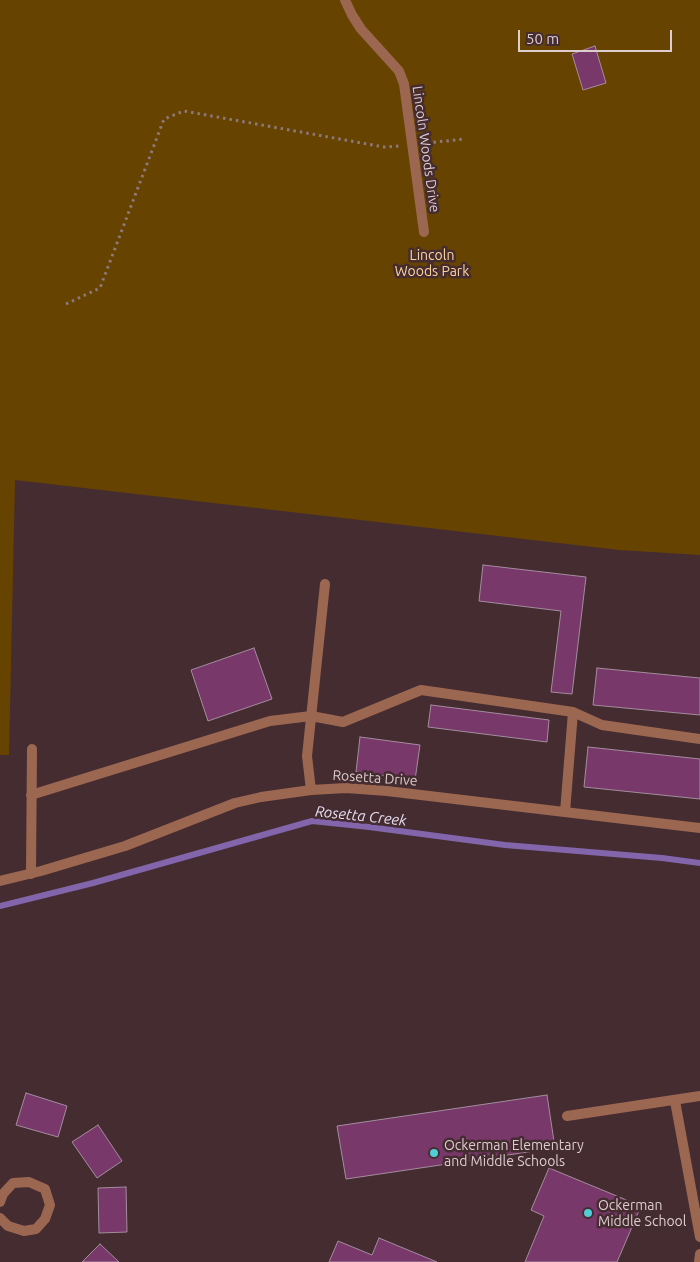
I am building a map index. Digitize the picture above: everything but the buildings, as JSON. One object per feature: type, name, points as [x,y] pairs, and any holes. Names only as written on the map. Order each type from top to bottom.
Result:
[{"type":"street","name":"Lincoln Woods Drive","points":[[345,0],[361,30],[399,71],[404,84],[424,232]]},
{"type":"street","points":[[311,790],[307,756],[325,584]]},
{"type":"street","points":[[31,795],[270,721],[311,716],[343,722],[422,690],[573,712],[602,725],[700,739]]},
{"type":"street","points":[[565,812],[573,712]]},
{"type":"street","points":[[31,874],[32,749]]},
{"type":"street","name":"Rosetta Drive","points":[[0,881],[31,874],[125,846],[235,804],[262,796],[311,790],[346,788],[387,791],[700,828]]},
{"type":"street","points":[[567,1116],[700,1096]]},
{"type":"street","points":[[675,1101],[700,1237]]},
{"type":"street","points":[[0,1202],[3,1194],[13,1183],[29,1182],[44,1189],[50,1205],[45,1219],[36,1229],[24,1231],[8,1226],[0,1218]]},
{"type":"street","points":[[699,1262],[700,1254]]},
{"type":"path","points":[[66,304],[100,288],[164,119],[184,111],[384,147],[464,139]]},
{"type":"green space","name":"Lincoln Woods Park","points":[[0,0],[700,0],[700,555],[619,550],[15,480],[9,755],[0,755]]},
{"type":"waterway","name":"Rosetta Creek","points":[[0,906],[93,883],[312,821],[505,845],[700,863]]},
{"type":"place","name":"Ockerman Elementary and Middle Schools","points":[[434,1153]]},
{"type":"place","name":"Ockerman Middle School","points":[[588,1213]]}]
